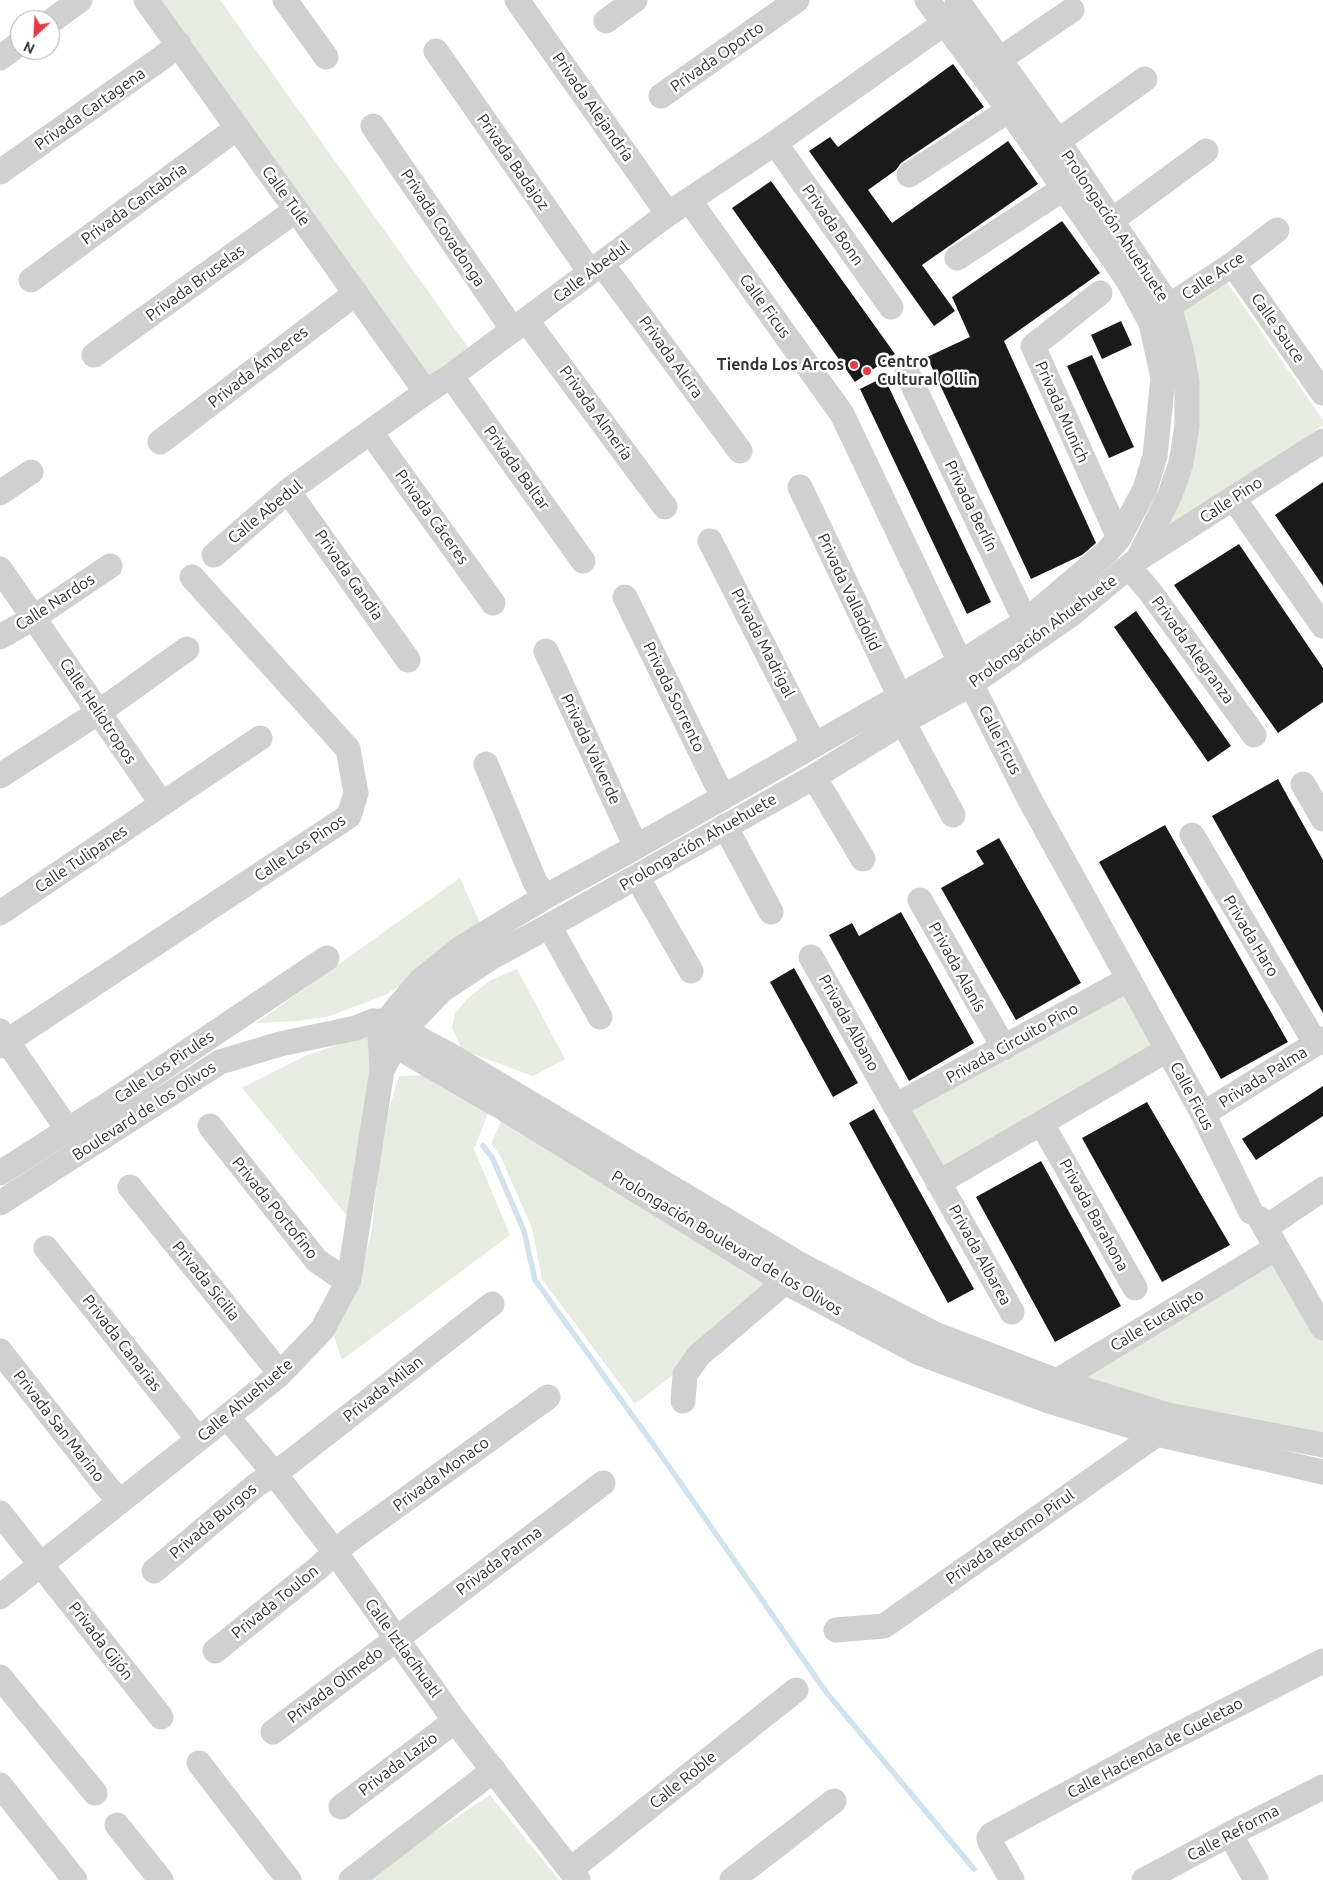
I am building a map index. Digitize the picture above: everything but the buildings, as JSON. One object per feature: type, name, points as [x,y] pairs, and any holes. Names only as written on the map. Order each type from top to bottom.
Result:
[{"type":"street","points":[[60,15],[80,0]]},
{"type":"street","name":"Calle Tule","points":[[146,0],[426,392]]},
{"type":"street","points":[[285,0],[326,57]]},
{"type":"street","name":"Privada Alejandría","points":[[517,0],[668,214]]},
{"type":"street","points":[[606,21],[635,0]]},
{"type":"street","name":"Privada Oporto","points":[[661,96],[796,0]]},
{"type":"street","name":"Prolongación Ahuehuete","points":[[392,1033],[442,990],[492,957],[814,777],[903,722],[971,684],[1030,630],[1107,552],[1116,533],[1145,489],[1155,456],[1163,378],[1150,323],[1128,280],[1009,110],[943,24],[927,0]]},
{"type":"street","name":"Calle Abedul","points":[[214,554],[288,491],[451,376],[668,214],[775,142],[943,24],[966,3]]},
{"type":"street","name":"Prolongación Ahuehuete","points":[[392,1033],[420,981],[461,948],[545,897],[960,662],[1030,630],[1072,614],[1134,563],[1170,495],[1181,464],[1187,426],[1187,383],[1181,349],[1169,306],[1058,140],[1000,59],[966,3]]},
{"type":"street","points":[[1000,59],[1072,10]]},
{"type":"street","name":"Privada Cartagena","points":[[0,172],[179,44]]},
{"type":"street","name":"Privada Badajoz","points":[[436,51],[596,268]]},
{"type":"street","points":[[1058,140],[1145,79]]},
{"type":"street","points":[[909,175],[1009,110]]},
{"type":"street","name":"Privada Covadonga","points":[[373,126],[520,325]]},
{"type":"street","name":"Privada Cantabria","points":[[31,280],[237,128]]},
{"type":"street","name":"Privada Bonn","points":[[775,142],[891,308]]},
{"type":"street","points":[[1111,221],[1206,151]]},
{"type":"street","points":[[957,258],[1063,189]]},
{"type":"street","name":"Calle Ficus","points":[[689,200],[842,414],[960,662],[1030,800],[1263,1227],[1320,1316]]},
{"type":"street","name":"Privada Bruselas","points":[[94,355],[296,210]]},
{"type":"street","name":"Calle Arce","points":[[1150,323],[1169,306],[1233,264],[1277,230]]},
{"type":"street","name":"Calle Sauce","points":[[1233,264],[1323,393]]},
{"type":"street","name":"Privada Alcira","points":[[596,268],[740,451]]},
{"type":"street","name":"Privada Ámberes","points":[[160,442],[356,293]]},
{"type":"street","name":"Privada Munich","points":[[1100,293],[1033,346],[1116,533]]},
{"type":"street","name":"Privada Almería","points":[[520,325],[665,507]]},
{"type":"street","name":"Privada Berlín","points":[[907,373],[1030,630]]},
{"type":"street","name":"Privada Baltar","points":[[451,376],[583,561]]},
{"type":"street","name":"Privada Cáceres","points":[[371,432],[493,603]]},
{"type":"street","name":"Calle Pino","points":[[1134,563],[1323,441]]},
{"type":"street","points":[[0,493],[31,472]]},
{"type":"street","name":"Privada Valladolid","points":[[800,487],[900,697]]},
{"type":"street","name":"Privada Gandia","points":[[288,491],[408,660]]},
{"type":"street","points":[[1234,499],[1323,626]]},
{"type":"street","name":"Privada Madrigal","points":[[710,541],[813,746]]},
{"type":"street","name":"Privada Alegranza","points":[[1134,563],[1151,592],[1254,735]]},
{"type":"street","name":"Calle Nardos","points":[[0,637],[33,618],[110,566]]},
{"type":"street","name":"Calle Heliotropos","points":[[0,569],[162,804]]},
{"type":"street","name":"Calle Los Pinos","points":[[2,1040],[349,816],[356,793],[348,749],[192,577]]},
{"type":"street","name":"Privada Sorrento","points":[[625,597],[716,783],[725,796]]},
{"type":"street","points":[[0,776],[99,712],[187,649]]},
{"type":"street","name":"Privada Valverde","points":[[546,651],[636,847]]},
{"type":"street","points":[[903,722],[954,815]]},
{"type":"street","name":"Calle Tulipanes","points":[[0,913],[260,738]]},
{"type":"street","points":[[486,764],[535,882],[545,897]]},
{"type":"street","points":[[814,777],[862,859]]},
{"type":"street","points":[[1303,784],[1323,819]]},
{"type":"street","points":[[725,826],[771,912]]},
{"type":"street","name":"Privada Haro","points":[[1192,835],[1317,1040]]},
{"type":"street","points":[[637,877],[692,971]]},
{"type":"street","name":"Privada Alanís","points":[[920,900],[999,1041]]},
{"type":"street","points":[[549,926],[600,1017]]},
{"type":"street","name":"Privada Albano","points":[[811,957],[943,1190]]},
{"type":"street","name":"Calle Los Pirules","points":[[0,1173],[327,958]]},
{"type":"street","name":"Privada Circuito Pino","points":[[890,1098],[999,1041],[1129,979]]},
{"type":"street","name":"Boulevard de los Olivos","points":[[0,1203],[220,1062],[280,1044],[356,1028],[373,1021],[392,1033]]},
{"type":"street","name":"Calle Ahuehuete","points":[[0,1597],[278,1376],[322,1330],[349,1280],[382,1070],[392,1033]]},
{"type":"street","name":"Prolongación Boulevard de los Olivos","points":[[392,1033],[448,1054],[793,1274],[936,1335],[1053,1391],[1323,1472]]},
{"type":"street","points":[[2,1040],[68,1130]]},
{"type":"street","name":"Privada Palma","points":[[1203,1114],[1317,1040]]},
{"type":"street","points":[[943,1190],[1047,1133],[1167,1050]]},
{"type":"street","name":"Privada Portofino","points":[[210,1126],[317,1261],[349,1280]]},
{"type":"street","name":"Privada Barahona","points":[[1047,1133],[1135,1288]]},
{"type":"street","name":"Privada Sicilia","points":[[130,1187],[274,1366],[278,1376]]},
{"type":"street","name":"Privada Albarea","points":[[943,1190],[1012,1312]]},
{"type":"street","name":"Calle Eucalipto","points":[[1053,1391],[1263,1227],[1323,1190]]},
{"type":"street","name":"Privada Canarias","points":[[46,1248],[198,1439]]},
{"type":"street","points":[[683,1402],[685,1375],[698,1356],[793,1274]]},
{"type":"street","name":"Privada Milan","points":[[274,1473],[492,1304]]},
{"type":"street","name":"Privada San Marino","points":[[0,1351],[120,1501]]},
{"type":"street","name":"Privada Monaco","points":[[335,1552],[548,1396]]},
{"type":"street","name":"Calle Iztlacíhuatl","points":[[227,1417],[274,1473],[335,1552],[455,1721],[574,1875]]},
{"type":"street","name":"Prolongación Boulevard de los Olivos","points":[[1163,1425],[1323,1445]]},
{"type":"street","name":"Privada Retorno Pirul","points":[[836,1630],[884,1626],[1163,1425]]},
{"type":"street","name":"Privada Burgos","points":[[154,1571],[255,1486],[274,1473]]},
{"type":"street","name":"Privada Parma","points":[[395,1638],[603,1483]]},
{"type":"street","name":"Privada Gijón","points":[[0,1513],[161,1717]]},
{"type":"street","name":"Privada Toulon","points":[[215,1652],[335,1552]]},
{"type":"street","name":"Privada Olmedo","points":[[274,1732],[378,1654],[395,1638]]},
{"type":"street","name":"Calle Hacienda de Gueletao","points":[[1012,1880],[989,1838],[991,1835],[1152,1748],[1323,1661]]},
{"type":"street","points":[[0,1677],[95,1793]]},
{"type":"street","name":"Calle Roble","points":[[574,1875],[796,1690]]},
{"type":"street","name":"Privada Lazio","points":[[341,1807],[455,1721]]},
{"type":"street","points":[[198,1763],[289,1880]]},
{"type":"street","points":[[351,1880],[494,1770]]},
{"type":"street","points":[[0,1785],[74,1880]]},
{"type":"street","name":"Calle Reforma","points":[[1144,1880],[1323,1787]]},
{"type":"street","points":[[732,1880],[834,1801]]},
{"type":"street","points":[[117,1825],[161,1880]]},
{"type":"street","points":[[1230,1834],[1256,1880]]},
{"type":"shaded area","points":[[160,0],[220,0],[477,360],[436,385]]},
{"type":"shaded area","points":[[1226,281],[1323,420],[1323,425],[1160,541],[1189,468],[1183,310]]},
{"type":"shaded area","points":[[460,878],[480,923],[409,980],[385,995],[327,1017],[256,1023]]},
{"type":"shaded area","points":[[517,969],[565,1059],[533,1076],[462,1050],[452,1028],[455,1013],[469,997],[491,980]]},
{"type":"shaded area","points":[[1122,983],[1160,1053],[940,1182],[896,1106]]},
{"type":"shaded area","points":[[369,1034],[371,1084],[349,1218],[242,1088],[305,1056]]},
{"type":"shaded area","points":[[434,1075],[489,1111],[474,1149],[510,1235],[342,1360],[333,1334],[358,1285],[372,1229],[383,1129],[399,1076]]},
{"type":"shaded area","points":[[502,1119],[791,1285],[635,1404],[542,1279],[532,1228],[500,1155],[491,1144]]},
{"type":"shaded area","points":[[1270,1254],[1323,1339],[1323,1452],[1057,1381]]},
{"type":"shaded area","points":[[490,1795],[559,1880],[362,1880]]},
{"type":"waterway","points":[[483,1146],[492,1157],[524,1231],[535,1280],[668,1465],[826,1692],[974,1869]]},
{"type":"place","name":"Tienda Los Arcos","points":[[854,365]]},
{"type":"place","name":"Centro Cultural Ollin","points":[[867,371]]}]
